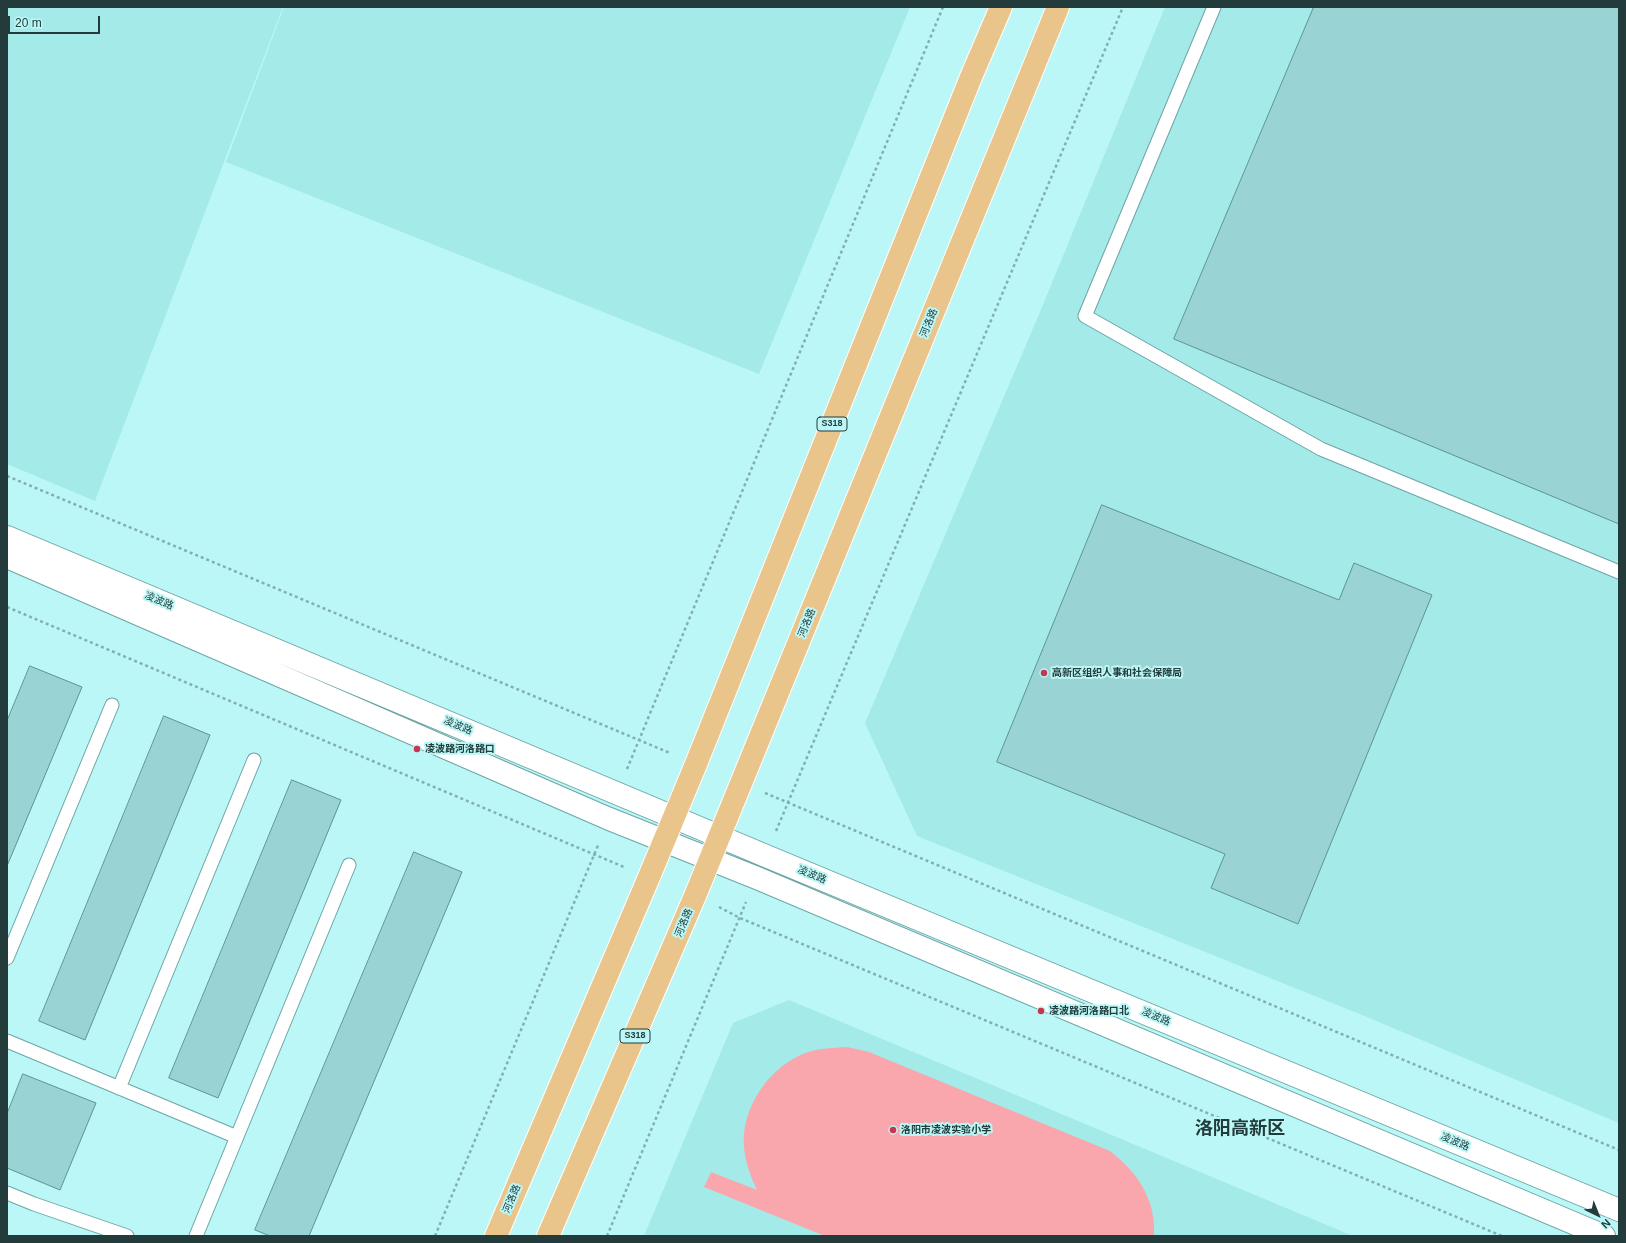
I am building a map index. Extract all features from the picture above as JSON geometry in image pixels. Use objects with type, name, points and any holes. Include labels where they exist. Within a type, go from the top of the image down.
[{"type":"main road","name":"河洛路","points":[[496,1236],[696,764],[968,84],[1001,7]]},
{"type":"main road","name":"河洛路","points":[[548,1236],[696,896],[1058,7]]},
{"type":"street","name":"凌波路","points":[[7,537],[766,856],[1619,1210]]},
{"type":"street","name":"凌波路","points":[[7,557],[607,818],[757,878],[1604,1236]]},
{"type":"lane","points":[[1214,7],[1086,316],[1320,449],[1619,572]]},
{"type":"lane","points":[[7,958],[112,705]]},
{"type":"lane","points":[[119,1088],[254,760]]},
{"type":"lane","points":[[196,1236],[349,865]]},
{"type":"lane","points":[[7,1041],[237,1137]]},
{"type":"lane","points":[[7,1193],[127,1236]]},
{"type":"path","points":[[617,793],[943,7]]},
{"type":"path","points":[[766,856],[1123,7]]},
{"type":"path","points":[[7,476],[696,764]]},
{"type":"path","points":[[7,607],[649,877]]},
{"type":"path","points":[[742,783],[1619,1150]]},
{"type":"path","points":[[435,1236],[595,854],[607,818]]},
{"type":"path","points":[[607,1236],[757,878]]},
{"type":"path","points":[[696,896],[740,918],[1502,1236]]},
{"type":"shaded area","points":[[7,7],[283,7],[95,501],[7,464]]},
{"type":"shaded area","points":[[284,7],[910,7],[759,374],[226,162]]},
{"type":"shaded area","points":[[1165,7],[1619,7],[1619,1123],[1362,1015],[917,836],[865,723],[1040,312]]},
{"type":"shaded area","name":"洛阳市凌波实验小学","points":[[789,1000],[1353,1236],[644,1236],[733,1023]]},
{"type":"shaded area","name":"洛阳市凌波实验小学","points":[[847,1047],[869,1052],[1110,1151],[1129,1168],[1143,1188],[1152,1210],[1154,1236],[825,1236],[704,1187],[711,1172],[757,1190],[746,1158],[744,1132],[747,1117],[761,1089],[770,1077],[794,1058],[817,1050]]},
{"type":"building","points":[[1314,7],[1619,7],[1619,524],[1174,339]]},
{"type":"building","points":[[1102,505],[1339,600],[1354,563],[1432,595],[1298,924],[1211,888],[1225,854],[997,762]]},
{"type":"building","points":[[30,666],[82,687],[7,866],[7,721]]},
{"type":"building","points":[[164,716],[210,735],[85,1040],[39,1021]]},
{"type":"building","points":[[292,780],[341,800],[218,1098],[169,1078]]},
{"type":"building","points":[[414,852],[462,872],[309,1236],[270,1236],[255,1230]]},
{"type":"building","points":[[23,1074],[96,1103],[60,1190],[7,1168],[7,1114]]},
{"type":"place","name":"高新区组织人事和社会保障局","points":[[1044,673]]},
{"type":"place","name":"凌波路河洛路口","points":[[417,749]]},
{"type":"place","name":"凌波路河洛路口北","points":[[1041,1011]]},
{"type":"place","name":"洛阳市凌波实验小学","points":[[893,1130]]},
{"type":"district","name":"洛阳高新区","points":[[1240,1129]]}]
